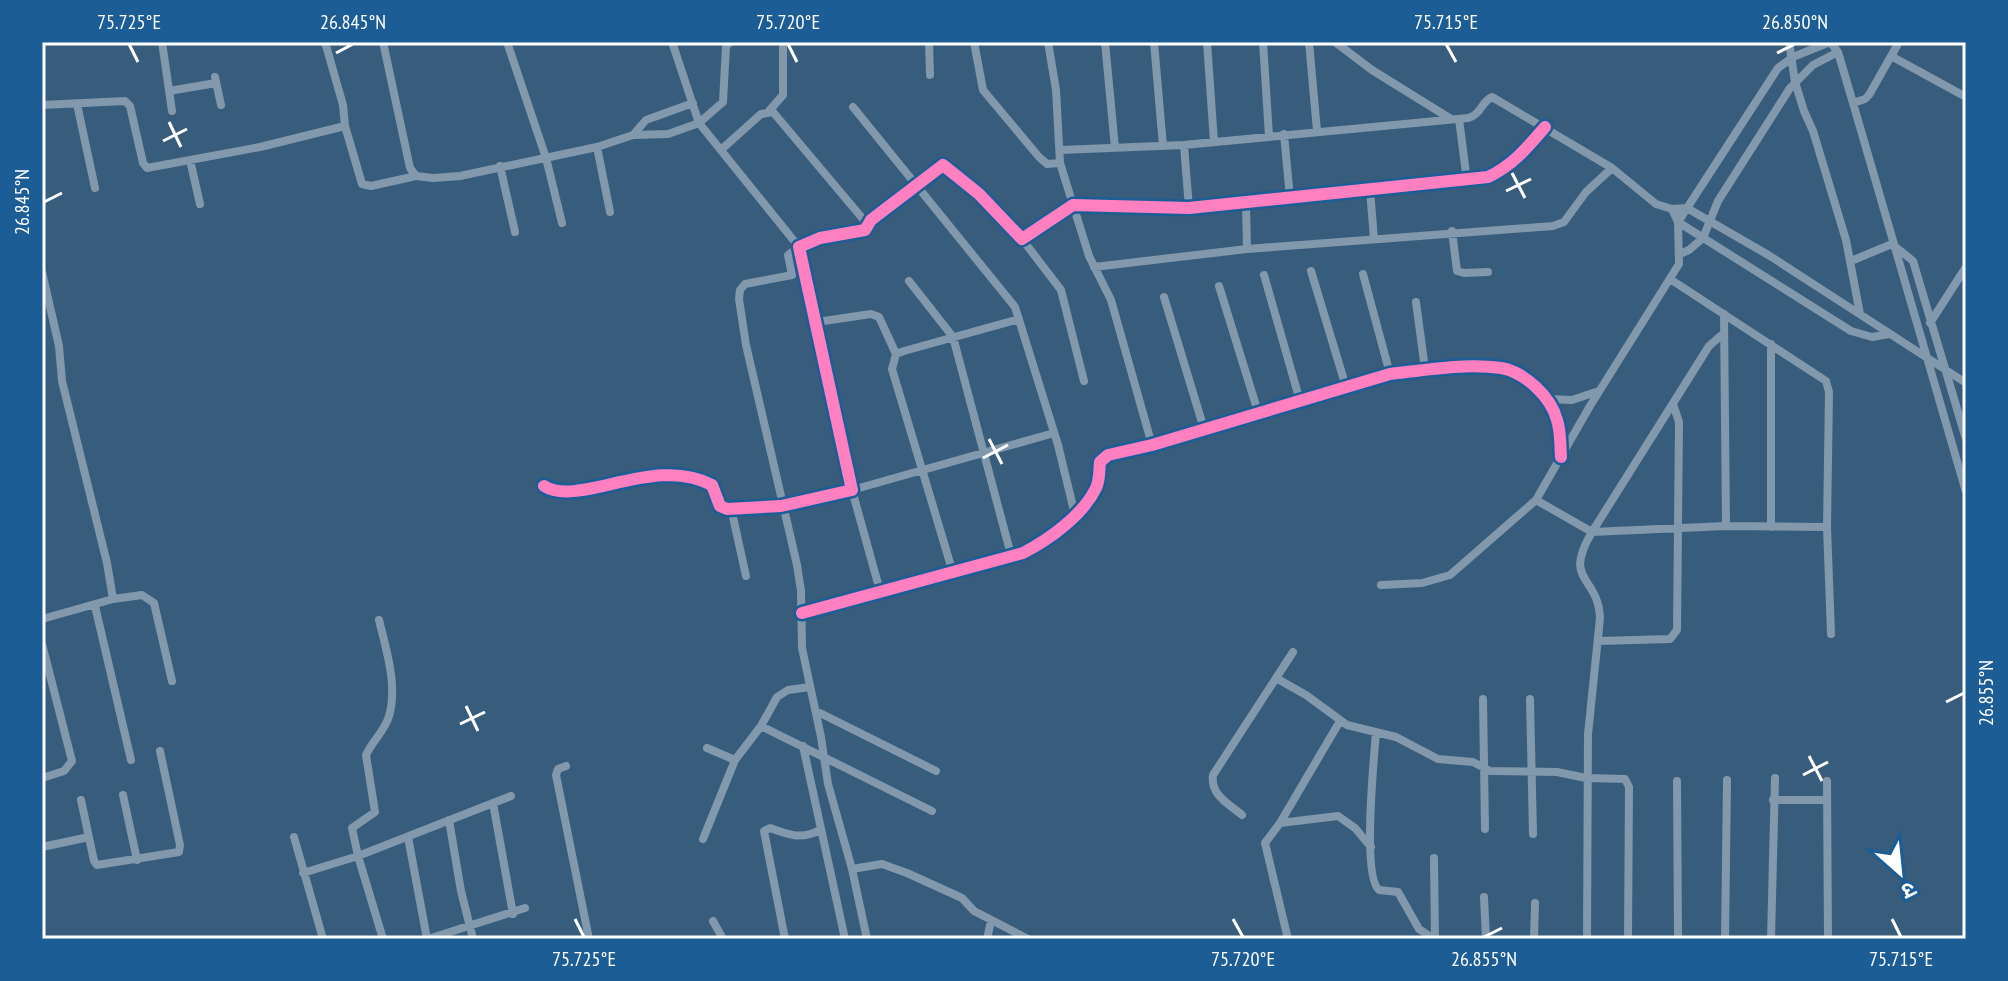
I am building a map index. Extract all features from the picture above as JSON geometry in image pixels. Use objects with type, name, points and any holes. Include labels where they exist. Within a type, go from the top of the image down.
[{"type":"street","points":[[162,42],[172,111]]},
{"type":"street","points":[[325,42],[362,184],[371,186],[416,176],[460,176],[597,147],[633,135],[668,134],[699,123],[723,102],[726,46],[731,42]]},
{"type":"street","points":[[383,42],[408,163],[416,176]]},
{"type":"street","points":[[507,42],[546,158],[562,223]]},
{"type":"street","points":[[672,42],[699,123],[799,247],[852,490],[880,591]]},
{"type":"street","points":[[722,149],[761,114],[769,111],[783,95],[783,42]]},
{"type":"street","points":[[929,42],[930,75]]},
{"type":"street","points":[[974,42],[983,90],[1039,157],[1047,164],[1060,163]]},
{"type":"street","points":[[1048,42],[1056,90],[1060,163],[1094,267],[1111,300],[1152,445]]},
{"type":"street","points":[[1105,42],[1115,148]]},
{"type":"street","points":[[1154,42],[1163,146]]},
{"type":"street","points":[[1207,42],[1214,142]]},
{"type":"street","points":[[1263,42],[1269,136]]},
{"type":"street","points":[[1309,42],[1317,131]]},
{"type":"street","points":[[1335,42],[1372,70],[1456,119],[1467,181]]},
{"type":"street","points":[[1789,42],[1795,82],[1813,131],[1851,261],[1860,314]]},
{"type":"street","points":[[1678,222],[1769,79],[1793,57],[1830,42],[1835,45],[1966,492]]},
{"type":"street","points":[[1853,103],[1869,95],[1899,42]]},
{"type":"street","points":[[1680,254],[1703,238],[1723,192],[1795,82],[1813,65],[1838,52]]},
{"type":"street","points":[[1891,56],[1966,97]]},
{"type":"street","points":[[169,91],[216,80],[221,105]]},
{"type":"street","points":[[1060,150],[1184,145],[1456,119],[1476,115],[1492,97],[1612,168],[1645,197],[1672,209],[1687,208],[1711,221],[1966,382]]},
{"type":"street","points":[[42,105],[125,101],[130,106],[144,168],[260,147],[345,126]]},
{"type":"street","points":[[633,135],[646,120],[693,103]]},
{"type":"street","points":[[77,104],[95,188]]},
{"type":"street","points":[[853,107],[1010,298],[1054,433],[1075,515]]},
{"type":"street","points":[[769,111],[775,113],[868,225]]},
{"type":"street","points":[[1022,239],[1073,205],[1189,208],[1488,177],[1522,154],[1545,127]]},
{"type":"street","points":[[1284,134],[1290,198]]},
{"type":"street","points":[[1184,145],[1189,208]]},
{"type":"street","points":[[597,147],[610,212]]},
{"type":"street","points":[[190,160],[200,204]]},
{"type":"street","points":[[867,939],[852,869],[828,784],[802,648],[797,565],[746,345],[740,290],[745,284],[792,275],[788,255],[820,238],[865,230],[871,220],[943,165],[979,194],[1022,239],[1061,290],[1084,381]]},
{"type":"street","points":[[500,166],[515,232]]},
{"type":"street","points":[[1094,267],[1247,249],[1452,231],[1553,226],[1564,222],[1586,192],[1612,168]]},
{"type":"street","points":[[1370,190],[1374,239]]},
{"type":"street","points":[[1246,203],[1247,249]]},
{"type":"street","points":[[1381,585],[1422,583],[1450,575],[1536,500],[1679,264],[1678,222],[1672,209]]},
{"type":"street","points":[[1678,222],[1851,331],[1872,337],[1890,333]]},
{"type":"street","points":[[1452,231],[1457,271],[1488,272]]},
{"type":"street","points":[[1851,261],[1892,244]]},
{"type":"street","points":[[1892,244],[1913,261],[1966,439]]},
{"type":"street","points":[[1930,323],[1966,267]]},
{"type":"street","points":[[1311,271],[1346,387]]},
{"type":"street","points":[[42,272],[59,346],[62,381],[113,599]]},
{"type":"street","points":[[1363,274],[1390,374]]},
{"type":"street","points":[[1264,275],[1300,401]]},
{"type":"street","points":[[1670,279],[1823,376],[1829,386],[1827,527],[1831,634]]},
{"type":"street","points":[[909,281],[953,337],[1011,555]]},
{"type":"street","points":[[1219,286],[1258,412]]},
{"type":"street","points":[[1164,297],[1204,429]]},
{"type":"street","points":[[1416,302],[1425,369]]},
{"type":"street","points":[[817,322],[871,314],[879,317],[896,354],[892,369],[953,573]]},
{"type":"street","points":[[1724,314],[1726,526]]},
{"type":"street","points":[[896,354],[1019,319]]},
{"type":"street","points":[[1587,939],[1586,778],[1590,690],[1598,641],[1599,607],[1580,569],[1579,558],[1592,532],[1709,346],[1724,333]]},
{"type":"street","points":[[1771,344],[1771,527]]},
{"type":"street","points":[[802,613],[953,573],[1037,546],[1075,515],[1098,485],[1100,462],[1104,458],[1390,374],[1425,369],[1501,368],[1517,375],[1548,399],[1558,423],[1561,457]]},
{"type":"street","points":[[1548,399],[1572,400],[1600,391]]},
{"type":"street","points":[[1598,641],[1663,640],[1675,635],[1679,422],[1673,404]]},
{"type":"street","points":[[544,486],[566,491],[656,474],[678,473],[712,485],[720,506],[781,506],[852,490],[1054,433]]},
{"type":"street","points":[[1536,500],[1592,532],[1726,526],[1827,527]]},
{"type":"street","points":[[731,508],[746,576]]},
{"type":"street","points":[[42,619],[113,599],[142,595],[154,603],[172,681]]},
{"type":"street","points":[[95,606],[131,760]]},
{"type":"street","points":[[379,620],[388,659],[391,705],[384,727],[367,752],[376,807],[373,815],[352,828],[383,939]]},
{"type":"street","points":[[42,644],[72,761],[64,771],[42,778]]},
{"type":"street","points":[[1242,815],[1216,794],[1213,775],[1293,652]]},
{"type":"street","points":[[1276,678],[1347,725],[1396,737],[1438,759],[1473,762],[1485,770],[1557,772],[1586,778],[1621,778],[1628,782],[1628,939]]},
{"type":"street","points":[[703,839],[735,760],[761,726],[777,697],[788,690],[810,687]]},
{"type":"street","points":[[1483,699],[1485,829]]},
{"type":"street","points":[[1530,699],[1533,834]]},
{"type":"street","points":[[816,711],[936,771]]},
{"type":"street","points":[[1288,939],[1265,843],[1340,721]]},
{"type":"street","points":[[761,726],[932,811]]},
{"type":"street","points":[[1376,732],[1369,808],[1374,885],[1379,890],[1398,892],[1419,929],[1435,939]]},
{"type":"street","points":[[803,746],[845,939]]},
{"type":"street","points":[[707,748],[735,760]]},
{"type":"street","points":[[81,800],[97,865],[176,853],[180,849],[160,751]]},
{"type":"street","points":[[566,766],[558,769],[556,775],[589,939]]},
{"type":"street","points":[[1771,939],[1775,778]]},
{"type":"street","points":[[1725,939],[1727,780]]},
{"type":"street","points":[[1677,781],[1678,939]]},
{"type":"street","points":[[1827,781],[1828,939]]},
{"type":"street","points":[[123,795],[137,860]]},
{"type":"street","points":[[303,873],[358,856],[511,796]]},
{"type":"street","points":[[1773,800],[1825,800]]},
{"type":"street","points":[[493,803],[513,914]]},
{"type":"street","points":[[1280,823],[1338,816],[1355,828],[1372,847]]},
{"type":"street","points":[[449,820],[473,939]]},
{"type":"street","points":[[785,939],[764,831],[770,828],[803,837],[820,830]]},
{"type":"street","points":[[42,847],[89,837]]},
{"type":"street","points":[[294,837],[323,939]]},
{"type":"street","points":[[408,837],[428,939],[525,908]]},
{"type":"street","points":[[1434,858],[1435,939]]},
{"type":"street","points":[[852,869],[882,864],[962,898],[974,911],[1028,939]]},
{"type":"street","points":[[1484,897],[1486,939]]},
{"type":"street","points":[[1534,939],[1535,903]]},
{"type":"street","points":[[713,921],[723,939]]},
{"type":"street","points":[[987,939],[991,921]]},
{"type":"cycle path","points":[[544,486],[559,491],[577,491],[643,477],[690,477],[712,485],[720,506],[727,509],[781,506],[852,490],[799,247],[820,238],[865,230],[871,220],[943,165],[979,194],[1022,239],[1073,205],[1189,208],[1488,177],[1526,149],[1545,127]]},
{"type":"cycle path","points":[[802,613],[1023,553],[1055,533],[1083,508],[1097,485],[1100,462],[1108,455],[1152,445],[1390,374],[1473,366],[1510,370],[1536,387],[1554,411],[1561,457]]}]
